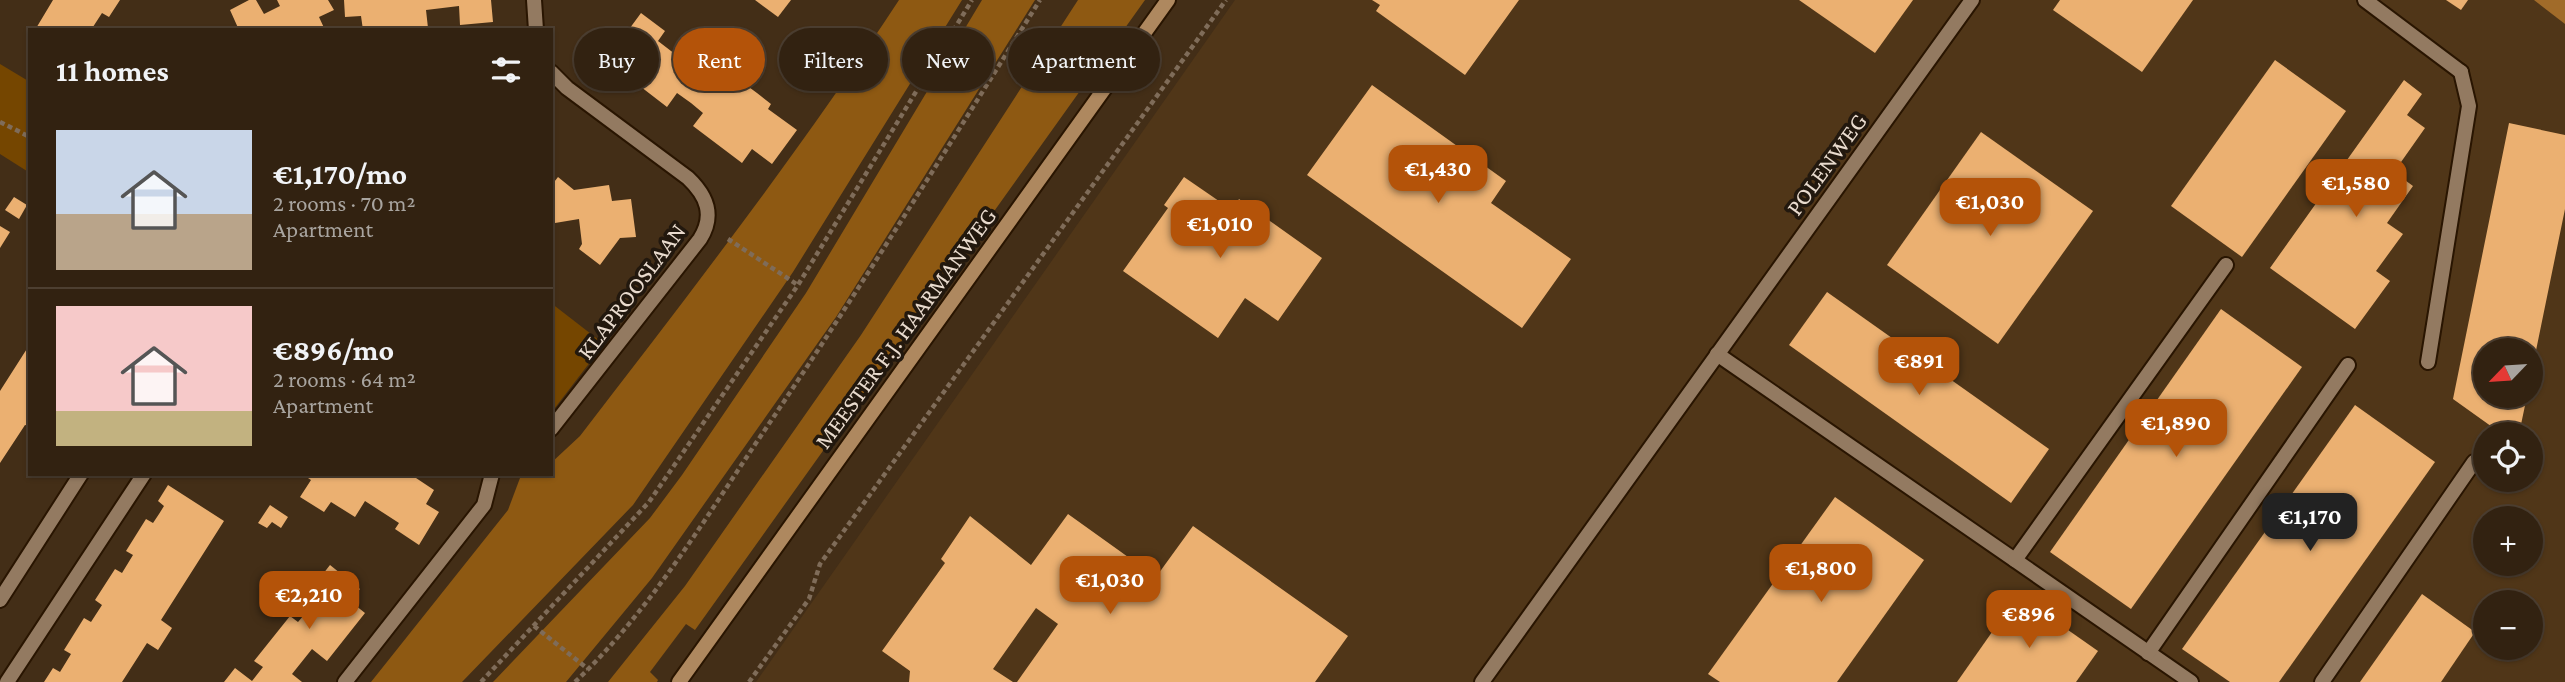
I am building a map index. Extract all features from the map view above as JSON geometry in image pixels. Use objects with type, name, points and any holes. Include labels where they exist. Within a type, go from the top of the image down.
[{"type":"main road","name":"MEESTER F.J. HAARMANWEG","points":[[679,682],[1168,0]]},
{"type":"street","points":[[534,0],[537,28]]},
{"type":"street","name":"POLENWEG","points":[[1482,682],[1972,0]]},
{"type":"street","points":[[2365,0],[2461,72],[2469,106],[2427,362]]},
{"type":"street","name":"KLAPROOSLAAN","points":[[553,74],[567,88],[697,186],[708,206],[707,226],[553,426]]},
{"type":"street","points":[[2015,560],[2226,265]]},
{"type":"street","points":[[1717,354],[2191,682]]},
{"type":"street","points":[[2148,653],[2348,365]]},
{"type":"street","points":[[2322,682],[2473,463]]},
{"type":"street","points":[[0,600],[80,476]]},
{"type":"street","points":[[8,682],[143,476]]},
{"type":"street","points":[[345,682],[484,505],[491,476]]},
{"type":"path","points":[[481,682],[649,502],[798,285],[972,0]]},
{"type":"path","points":[[575,682],[649,597],[791,392],[1040,0]]},
{"type":"path","points":[[750,682],[809,599],[820,564],[1226,0]]},
{"type":"path","points":[[0,122],[28,136]]},
{"type":"path","points":[[707,226],[798,285]]},
{"type":"path","points":[[534,626],[588,669]]},
{"type":"shaded area","points":[[899,0],[962,0],[945,28],[902,28],[902,91],[905,91],[793,272],[633,505],[462,682],[371,682],[508,510],[520,478],[553,476],[553,461],[580,436],[837,91],[888,91],[888,28],[880,28]]},
{"type":"shaded area","points":[[982,0],[1035,0],[1017,28],[1008,28],[1008,43],[994,65],[994,28],[965,28]]},
{"type":"shaded area","points":[[1078,0],[1145,0],[1125,28],[1060,28]]},
{"type":"shaded area","points":[[1235,0],[2565,0],[2565,682],[756,682]]},
{"type":"shaded area","points":[[2534,0],[2565,0],[2565,24]]},
{"type":"shaded area","points":[[0,64],[28,81],[28,172],[0,154]]},
{"type":"shaded area","points":[[927,91],[978,91],[836,317],[652,578],[566,682],[493,682],[650,518],[806,293]]},
{"type":"shaded area","points":[[1019,91],[1080,91],[695,630],[686,624],[650,672],[657,682],[608,682],[685,586],[861,335]]},
{"type":"shaded area","points":[[553,305],[604,344],[553,410]]},
{"type":"building","points":[[53,0],[120,0],[109,17],[102,13],[92,28],[36,28]]},
{"type":"building","points":[[249,0],[256,0],[264,14],[280,6],[277,0],[328,0],[334,10],[319,17],[324,28],[238,28],[230,10]]},
{"type":"building","points":[[344,0],[491,0],[493,22],[460,25],[459,6],[426,10],[428,28],[363,28],[361,16],[345,17]]},
{"type":"building","points":[[755,0],[791,0],[778,17]]},
{"type":"building","points":[[1372,0],[1519,0],[1465,75],[1376,11],[1380,5]]},
{"type":"building","points":[[1799,0],[1913,0],[1875,53]]},
{"type":"building","points":[[2060,0],[2193,0],[2142,72],[2053,10]]},
{"type":"building","points":[[2446,0],[2468,0],[2461,10]]},
{"type":"building","points":[[641,13],[665,31],[659,40],[659,28],[630,28]]},
{"type":"building","points":[[659,42],[673,53],[673,91],[754,91],[771,104],[768,109],[797,130],[772,164],[752,149],[742,163],[693,126],[703,113],[691,103],[677,93],[667,107],[646,91],[659,91]]},
{"type":"building","points":[[2275,60],[2346,111],[2242,257],[2171,206]]},
{"type":"building","points":[[2404,80],[2422,94],[2407,115],[2425,128],[2394,172],[2413,186],[2387,223],[2403,234],[2376,271],[2390,281],[2355,329],[2270,268]]},
{"type":"building","points":[[1372,85],[1506,181],[1491,203],[1571,259],[1522,328],[1307,175]]},
{"type":"building","points":[[2509,123],[2565,135],[2565,209],[2539,338],[2473,338],[2473,408],[2524,408],[2522,422],[2485,422],[2453,399]]},
{"type":"building","points":[[1981,132],[2093,211],[1998,344],[1887,265]]},
{"type":"building","points":[[558,177],[574,190],[609,185],[612,201],[631,199],[636,237],[620,238],[600,265],[579,249],[582,244],[579,219],[553,222],[553,183]]},
{"type":"building","points":[[1184,177],[1232,210],[1239,199],[1322,258],[1278,321],[1245,298],[1218,338],[1123,271],[1168,208],[1164,205]]},
{"type":"building","points":[[14,197],[27,205],[19,219],[5,210]]},
{"type":"building","points":[[0,226],[10,232],[0,248]]},
{"type":"building","points":[[1827,292],[2049,449],[2011,503],[1789,345]]},
{"type":"building","points":[[2221,309],[2302,367],[2131,609],[2050,552]]},
{"type":"building","points":[[28,347],[28,426],[25,425],[0,463],[0,391]]},
{"type":"building","points":[[2355,405],[2435,462],[2279,682],[2230,682],[2182,649]]},
{"type":"building","points":[[305,476],[413,476],[434,490],[426,504],[439,512],[419,545],[395,529],[399,523],[365,501],[355,517],[331,502],[324,512],[300,497],[311,480]]},
{"type":"building","points":[[168,485],[224,521],[161,620],[172,628],[158,650],[147,643],[122,682],[44,682],[53,668],[60,672],[71,654],[64,650],[84,618],[91,622],[102,605],[95,600],[115,569],[122,573],[133,555],[126,551],[146,519],[153,523],[159,514],[164,506],[158,501]]},
{"type":"building","points":[[1835,497],[1924,560],[1837,682],[1720,682],[1708,674]]},
{"type":"building","points":[[270,505],[288,517],[281,528],[272,522],[267,528],[258,523]]},
{"type":"building","points":[[1068,514],[1156,577],[1193,526],[1348,636],[1315,682],[1017,682],[1058,624],[1036,608],[993,669],[1013,682],[909,682],[910,671],[882,651],[945,563],[941,559],[970,516],[1031,565]]},
{"type":"building","points":[[330,565],[360,589],[350,601],[365,613],[327,661],[312,649],[292,674],[302,682],[224,682],[235,668],[252,681],[263,667],[254,661],[290,616],[298,622],[310,608],[320,594],[312,588]]},
{"type":"building","points":[[2422,594],[2473,631],[2473,635],[2441,682],[2360,682]]},
{"type":"building","points":[[2018,595],[2098,651],[2076,682],[1957,682]]}]
